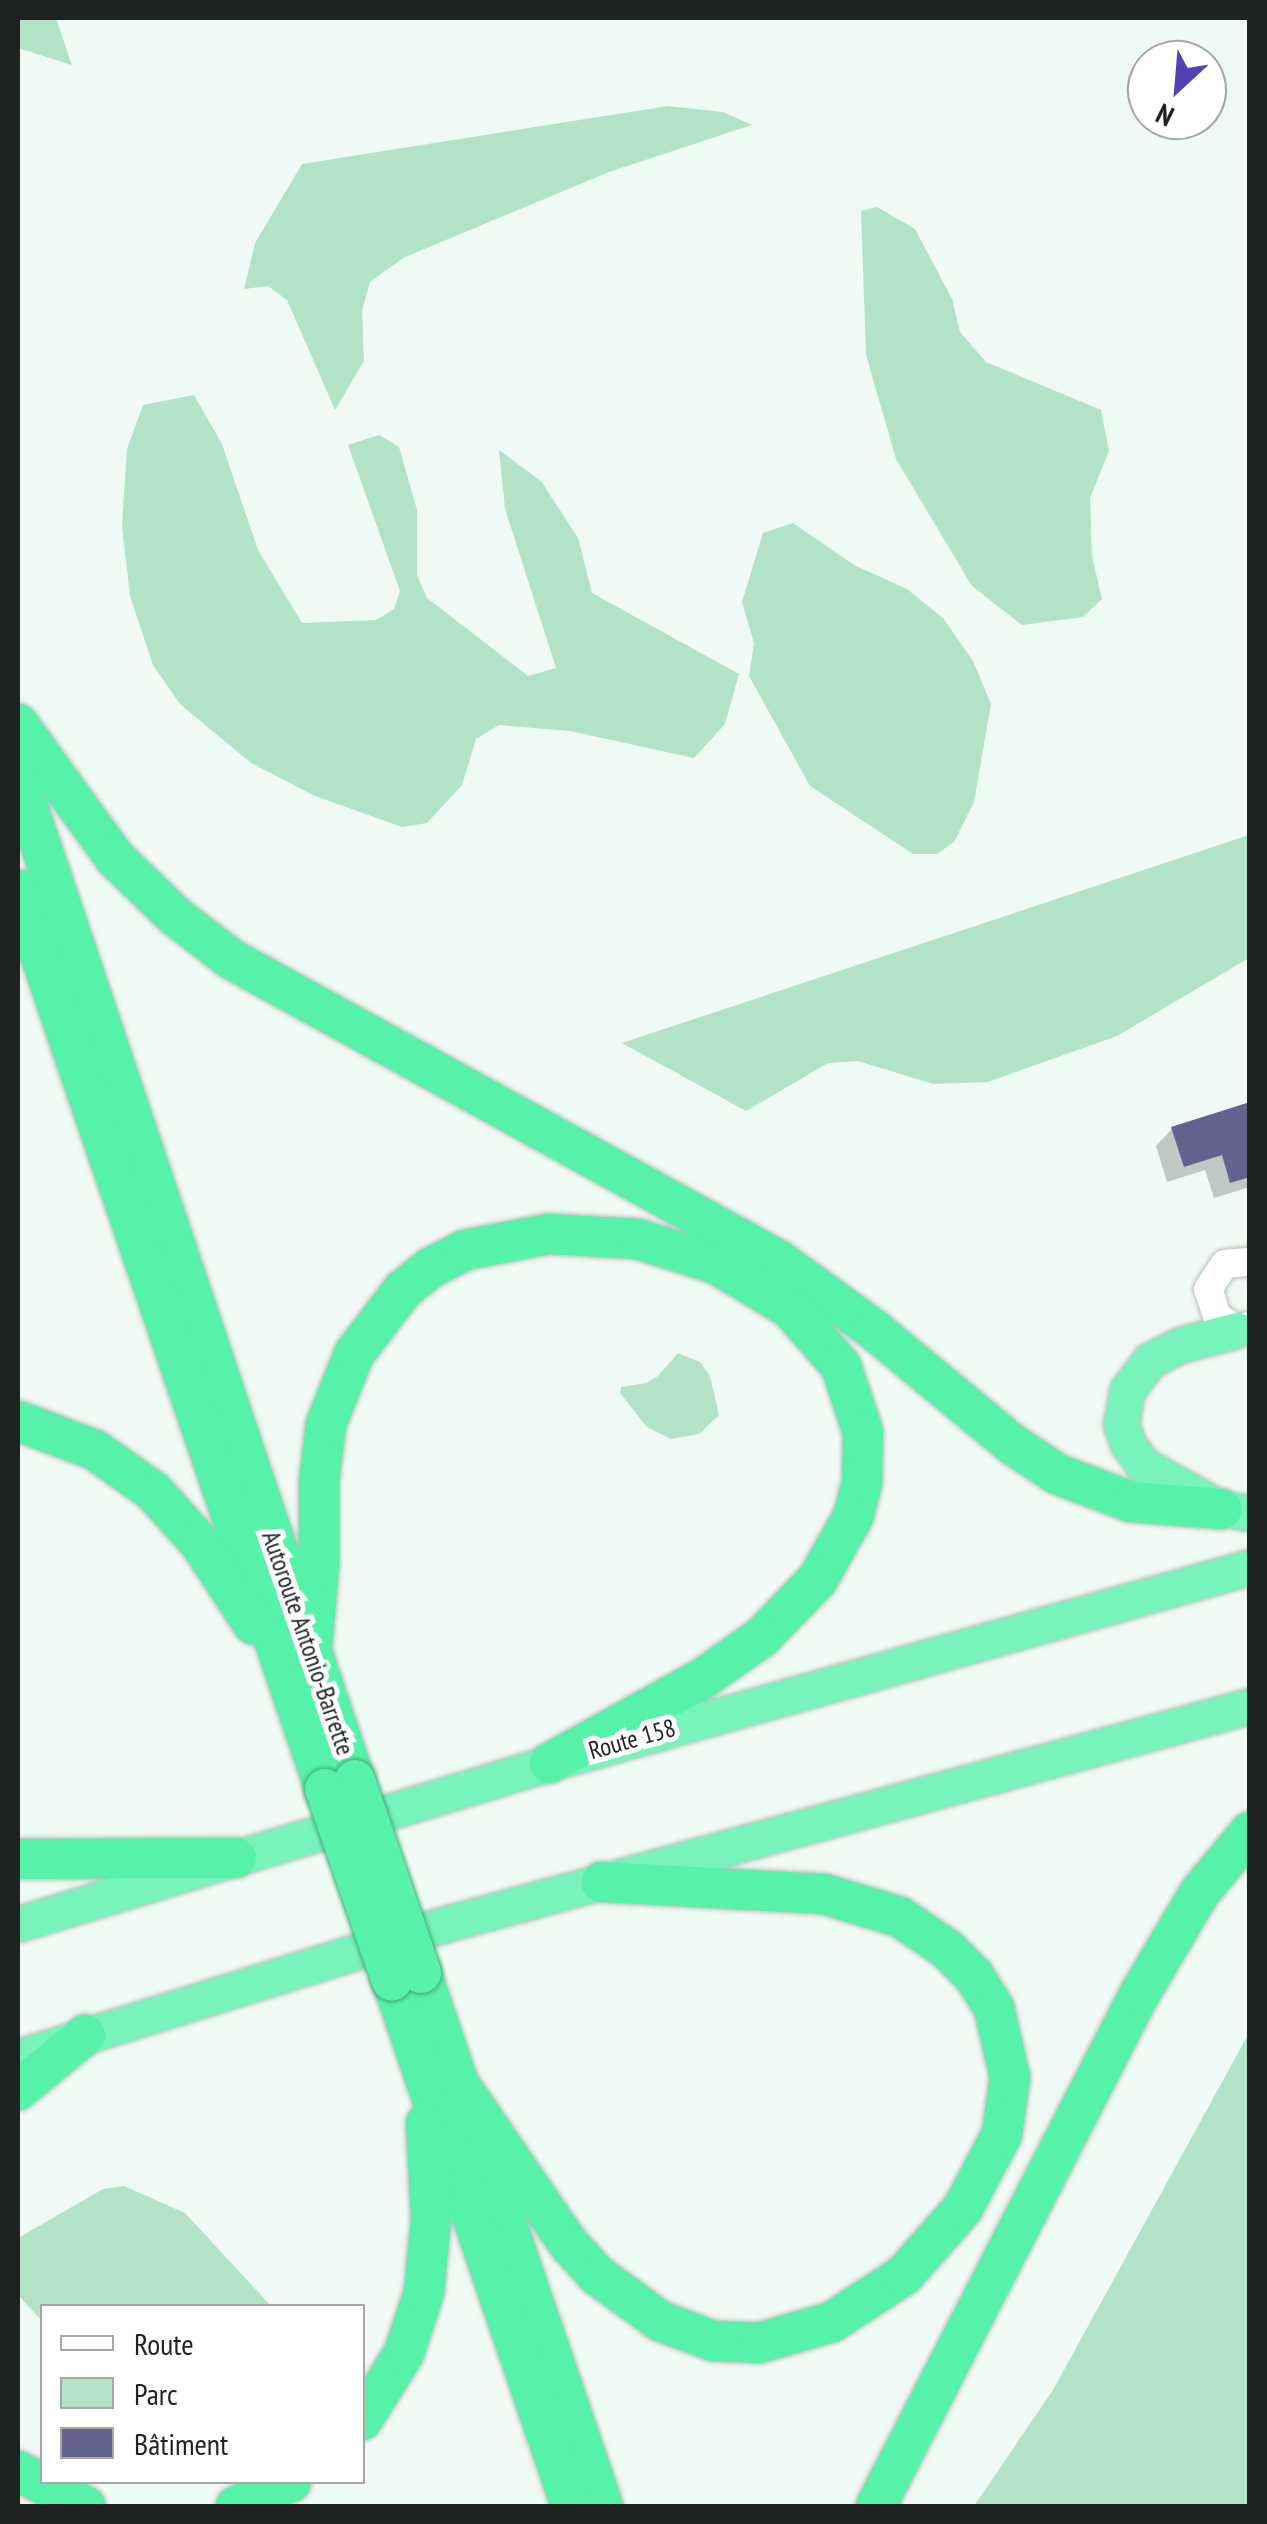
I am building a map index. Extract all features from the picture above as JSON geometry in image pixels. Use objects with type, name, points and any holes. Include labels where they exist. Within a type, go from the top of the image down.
[{"type":"highway","points":[[18,724],[115,858],[174,916],[231,959],[778,1260],[873,1330],[1012,1444],[1057,1474],[1131,1502],[1236,1511]]},
{"type":"highway","name":"Autoroute Antonio-Barrette","points":[[18,778],[301,1671]]},
{"type":"highway","name":"Autoroute Antonio-Barrette","points":[[18,890],[301,1671],[407,1977],[571,2506]]},
{"type":"highway","points":[[301,1671],[319,1565],[318,1481],[326,1424],[354,1354],[403,1290],[430,1268],[466,1250],[549,1234],[638,1239],[717,1264],[790,1308],[840,1366],[863,1432],[862,1482],[854,1516],[818,1579],[762,1637],[702,1679],[550,1763]]},
{"type":"highway","points":[[1236,1511],[1143,1465],[1128,1444],[1121,1414],[1132,1380],[1150,1360],[1180,1345],[1243,1328]]},
{"type":"highway","points":[[18,1420],[95,1450],[152,1491],[301,1671]]},
{"type":"highway","name":"Route 158","points":[[18,1924],[550,1763],[1250,1566]]},
{"type":"highway","points":[[18,2058],[342,1954],[1250,1706]]},
{"type":"highway","points":[[876,2506],[1139,1994],[1200,1892],[1250,1832]]},
{"type":"highway","points":[[18,1858],[236,1858]]},
{"type":"highway","points":[[442,2082],[597,2275],[660,2321],[714,2341],[759,2343],[832,2322],[904,2275],[963,2208],[1002,2134],[1010,2077],[994,2008],[974,1976],[948,1949],[900,1918],[824,1894],[602,1882]]},
{"type":"highway","points":[[18,2090],[86,2035]]},
{"type":"highway","points":[[365,2415],[404,2353],[424,2292],[442,2082]]},
{"type":"highway","name":"Autoroute Antonio-Barrette","points":[[442,2082],[603,2506]]},
{"type":"highway","points":[[43,2484],[86,2506]]},
{"type":"highway","points":[[236,2506],[286,2484]]},
{"type":"street","points":[[1243,1328],[1211,1309],[1208,1288],[1225,1264],[1250,1262]]},
{"type":"green space","points":[[18,18],[56,18],[72,65],[18,48]]},
{"type":"green space","points":[[668,106],[723,112],[752,125],[609,172],[403,258],[370,282],[362,311],[364,361],[335,410],[287,300],[268,286],[244,289],[255,243],[302,164]]},
{"type":"green space","points":[[877,207],[915,229],[952,299],[960,332],[986,362],[1101,410],[1109,451],[1090,498],[1092,556],[1102,599],[1083,617],[1022,625],[972,586],[896,459],[866,355],[861,211]]},
{"type":"green space","points":[[194,395],[222,444],[258,550],[302,623],[376,620],[394,609],[400,591],[348,445],[379,435],[399,447],[417,510],[417,575],[427,598],[528,676],[556,668],[505,509],[499,450],[541,481],[578,538],[592,593],[739,674],[725,724],[694,758],[570,731],[499,725],[476,739],[462,785],[427,823],[402,827],[315,796],[251,763],[180,704],[153,665],[130,596],[122,526],[127,449],[143,405]]},
{"type":"green space","points":[[793,523],[854,565],[907,589],[943,618],[973,661],[991,704],[974,802],[954,842],[937,854],[913,854],[810,786],[749,676],[754,643],[742,602],[763,533]]},
{"type":"green space","points":[[1249,835],[1249,958],[1117,1036],[988,1082],[933,1084],[858,1061],[828,1063],[746,1111],[622,1043]]},
{"type":"green space","points":[[678,1353],[700,1362],[710,1376],[719,1415],[699,1434],[671,1439],[647,1427],[620,1393],[621,1387],[646,1383],[658,1376]]},
{"type":"green space","points":[[1249,2033],[1249,2506],[974,2506],[1053,2390]]},
{"type":"green space","points":[[124,2186],[185,2213],[269,2304],[40,2304],[40,2319],[18,2295],[18,2238],[103,2189]]},
{"type":"building","points":[[1250,1102],[1250,1177],[1230,1183],[1222,1155],[1184,1167],[1171,1127]]}]
